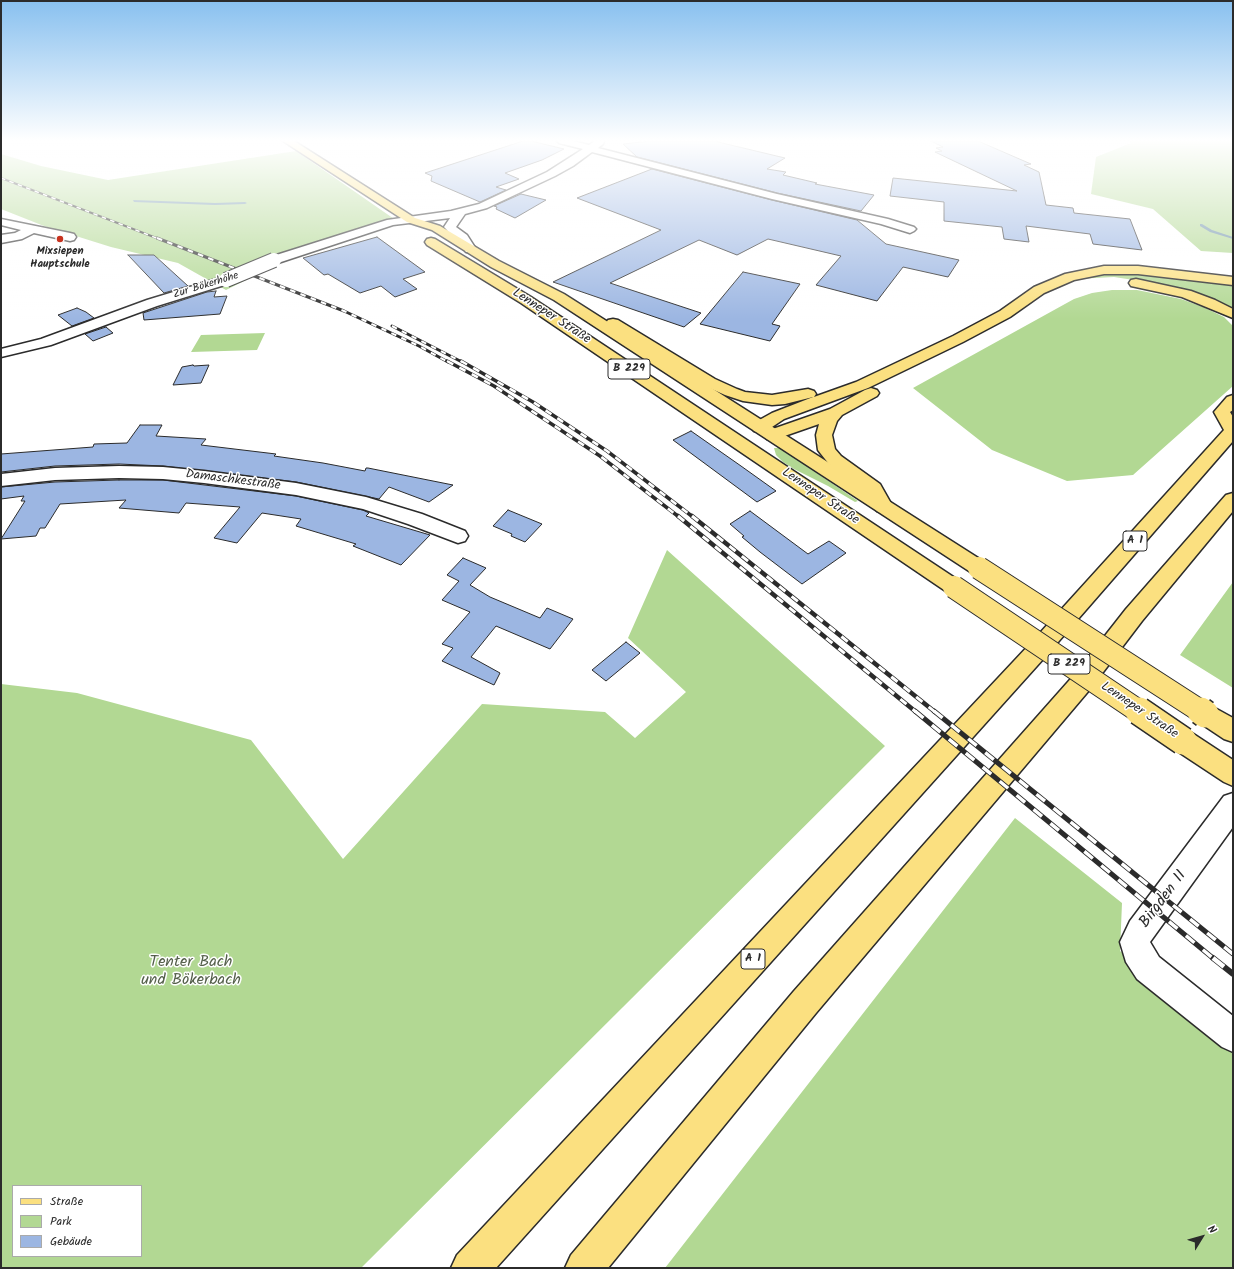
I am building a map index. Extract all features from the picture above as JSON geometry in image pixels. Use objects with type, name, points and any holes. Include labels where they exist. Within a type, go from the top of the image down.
[{"type":"main road","name":"Lenneper Straße","points":[[380,200],[411,220],[436,228],[470,249],[548,291],[1233,731]]},
{"type":"main road","name":"Lenneper Straße","points":[[411,220],[415,232],[526,300],[1233,774]]},
{"type":"main road","points":[[767,431],[778,416],[862,385],[985,325],[1039,290],[1079,274],[1104,270],[1138,270],[1233,282]]},
{"type":"main road","points":[[740,444],[767,431],[836,412],[998,328],[1045,298],[1076,284],[1111,281],[1147,284],[1197,298],[1233,314]]},
{"type":"main road","points":[[592,319],[614,323],[709,382],[743,396],[761,399],[785,399],[825,389],[862,385]]},
{"type":"main road","points":[[1233,400],[1222,412],[1233,431]]},
{"type":"main road","points":[[836,412],[829,419],[824,435],[827,450],[835,460],[858,478],[874,488],[884,507]]},
{"type":"main road","name":"A 1","points":[[470,1268],[1037,650],[1233,431]]},
{"type":"main road","points":[[584,1268],[810,996],[1083,681],[1134,615],[1233,499]]},
{"type":"street","name":"Zur Bökerhöhe","points":[[1,353],[46,342],[152,303],[241,275],[274,260],[380,225],[461,212],[496,200]]},
{"type":"street","points":[[793,200],[884,221],[910,229]]},
{"type":"street","points":[[461,212],[455,218],[450,227],[454,232],[463,238],[470,249]]},
{"type":"street","points":[[1,222],[70,237]]},
{"type":"street","points":[[1,239],[18,236],[32,229]]},
{"type":"street","name":"Damaschkestraße","points":[[1,480],[55,474],[119,472],[163,473],[204,477],[296,489],[366,504],[415,519],[458,536]]},
{"type":"street","name":"Birgden II","points":[[1233,805],[1140,931],[1136,942],[1137,951],[1148,968],[1233,1036]]},
{"type":"green space","points":[[1,200],[367,200],[400,223],[286,260],[226,290],[178,263],[111,247],[44,226],[1,209]]},
{"type":"green space","points":[[1117,200],[1233,200],[1233,253],[1201,251],[1153,209]]},
{"type":"green space","points":[[1116,272],[1172,276],[1233,285],[1233,309],[1206,297],[1167,285],[1114,277],[1076,279]]},
{"type":"green space","points":[[1112,290],[1137,290],[1181,299],[1224,317],[1233,326],[1233,386],[1133,475],[1067,481],[992,450],[913,388],[1074,299],[1092,293]]},
{"type":"green space","points":[[265,333],[257,350],[191,352],[201,335]]},
{"type":"green space","points":[[774,448],[780,448],[858,501],[855,502],[828,486],[794,469],[783,462],[776,455]]},
{"type":"green space","name":"Tenter Bach und Bökerbach","points":[[667,550],[885,746],[361,1268],[1,1268],[1,684],[77,693],[251,740],[343,859],[482,704],[605,712],[635,738],[686,692],[628,638]]},
{"type":"green space","points":[[1233,582],[1233,688],[1180,655]]},
{"type":"green space","points":[[1015,818],[1122,903],[1120,951],[1233,1042],[1233,1268],[665,1268]]},
{"type":"building","points":[[507,200],[546,200],[515,218],[496,209],[497,207],[494,206]]},
{"type":"building","points":[[583,200],[773,200],[857,220],[886,244],[959,260],[948,277],[903,267],[877,301],[816,285],[841,256],[768,239],[737,255],[699,240],[610,283],[701,313],[684,327],[553,282],[661,230]]},
{"type":"building","points":[[811,200],[870,200],[861,211]]},
{"type":"building","points":[[928,200],[1045,200],[1046,205],[1073,208],[1074,213],[1130,219],[1142,250],[1093,244],[1090,234],[1026,226],[1029,242],[1004,239],[1002,227],[944,221],[944,202]]},
{"type":"building","points":[[377,237],[425,272],[403,279],[417,289],[395,297],[381,286],[360,293],[328,274],[324,275],[303,258]]},
{"type":"building","points":[[128,255],[154,255],[188,286],[164,293]]},
{"type":"building","points":[[743,272],[800,284],[772,324],[780,326],[770,341],[700,324]]},
{"type":"building","points":[[216,291],[214,297],[227,296],[220,314],[144,320],[143,313],[207,292]]},
{"type":"building","points":[[77,308],[94,318],[72,326],[58,315]]},
{"type":"building","points":[[106,327],[113,333],[93,341],[85,334]]},
{"type":"building","points":[[209,365],[201,383],[173,385],[182,367]]},
{"type":"building","points":[[140,425],[162,425],[156,436],[206,439],[201,445],[276,454],[274,456],[365,471],[366,468],[368,468],[453,485],[429,502],[389,487],[379,499],[296,482],[163,466],[119,464],[55,466],[1,472],[1,454],[93,447],[94,444],[127,443]]},
{"type":"building","points":[[691,431],[776,491],[757,502],[673,440]]},
{"type":"building","points":[[163,480],[296,496],[363,510],[369,513],[366,516],[430,535],[401,565],[353,546],[356,544],[296,526],[301,519],[262,513],[237,543],[214,538],[240,507],[186,503],[179,513],[119,508],[126,500],[60,504],[45,528],[40,528],[36,536],[1,539],[25,501],[21,501],[24,496],[1,499],[1,487],[55,482]]},
{"type":"building","points":[[508,510],[542,524],[525,542],[511,536],[512,534],[493,526]]},
{"type":"building","points":[[750,511],[808,554],[829,541],[846,553],[802,584],[742,537],[744,536],[730,524]]},
{"type":"building","points":[[463,558],[486,568],[470,585],[490,597],[540,618],[547,608],[573,619],[550,649],[496,626],[471,657],[500,673],[494,685],[442,661],[453,648],[442,644],[470,612],[442,600],[459,581],[447,575]]},
{"type":"building","points":[[626,642],[640,653],[606,681],[592,670]]},
{"type":"waterway","points":[[134,201],[215,204],[245,203]]},
{"type":"waterway","points":[[1201,225],[1211,231],[1233,238]]},
{"type":"railway","points":[[59,200],[159,239]]},
{"type":"railway","points":[[157,238],[344,311],[419,346],[448,362]]},
{"type":"railway","points":[[392,326],[462,362]]},
{"type":"railway","points":[[447,361],[494,386],[600,456],[679,517]]},
{"type":"railway","points":[[461,361],[533,402],[607,451],[693,517]]},
{"type":"railway","points":[[678,516],[916,712]]},
{"type":"railway","points":[[692,516],[935,712]]},
{"type":"railway","points":[[915,711],[1214,959]]},
{"type":"railway","points":[[934,711],[1233,954]]},
{"type":"railway","points":[[1213,958],[1233,974]]},
{"type":"place","name":"Mixsiepen Hauptschule","points":[[60,239]]}]
